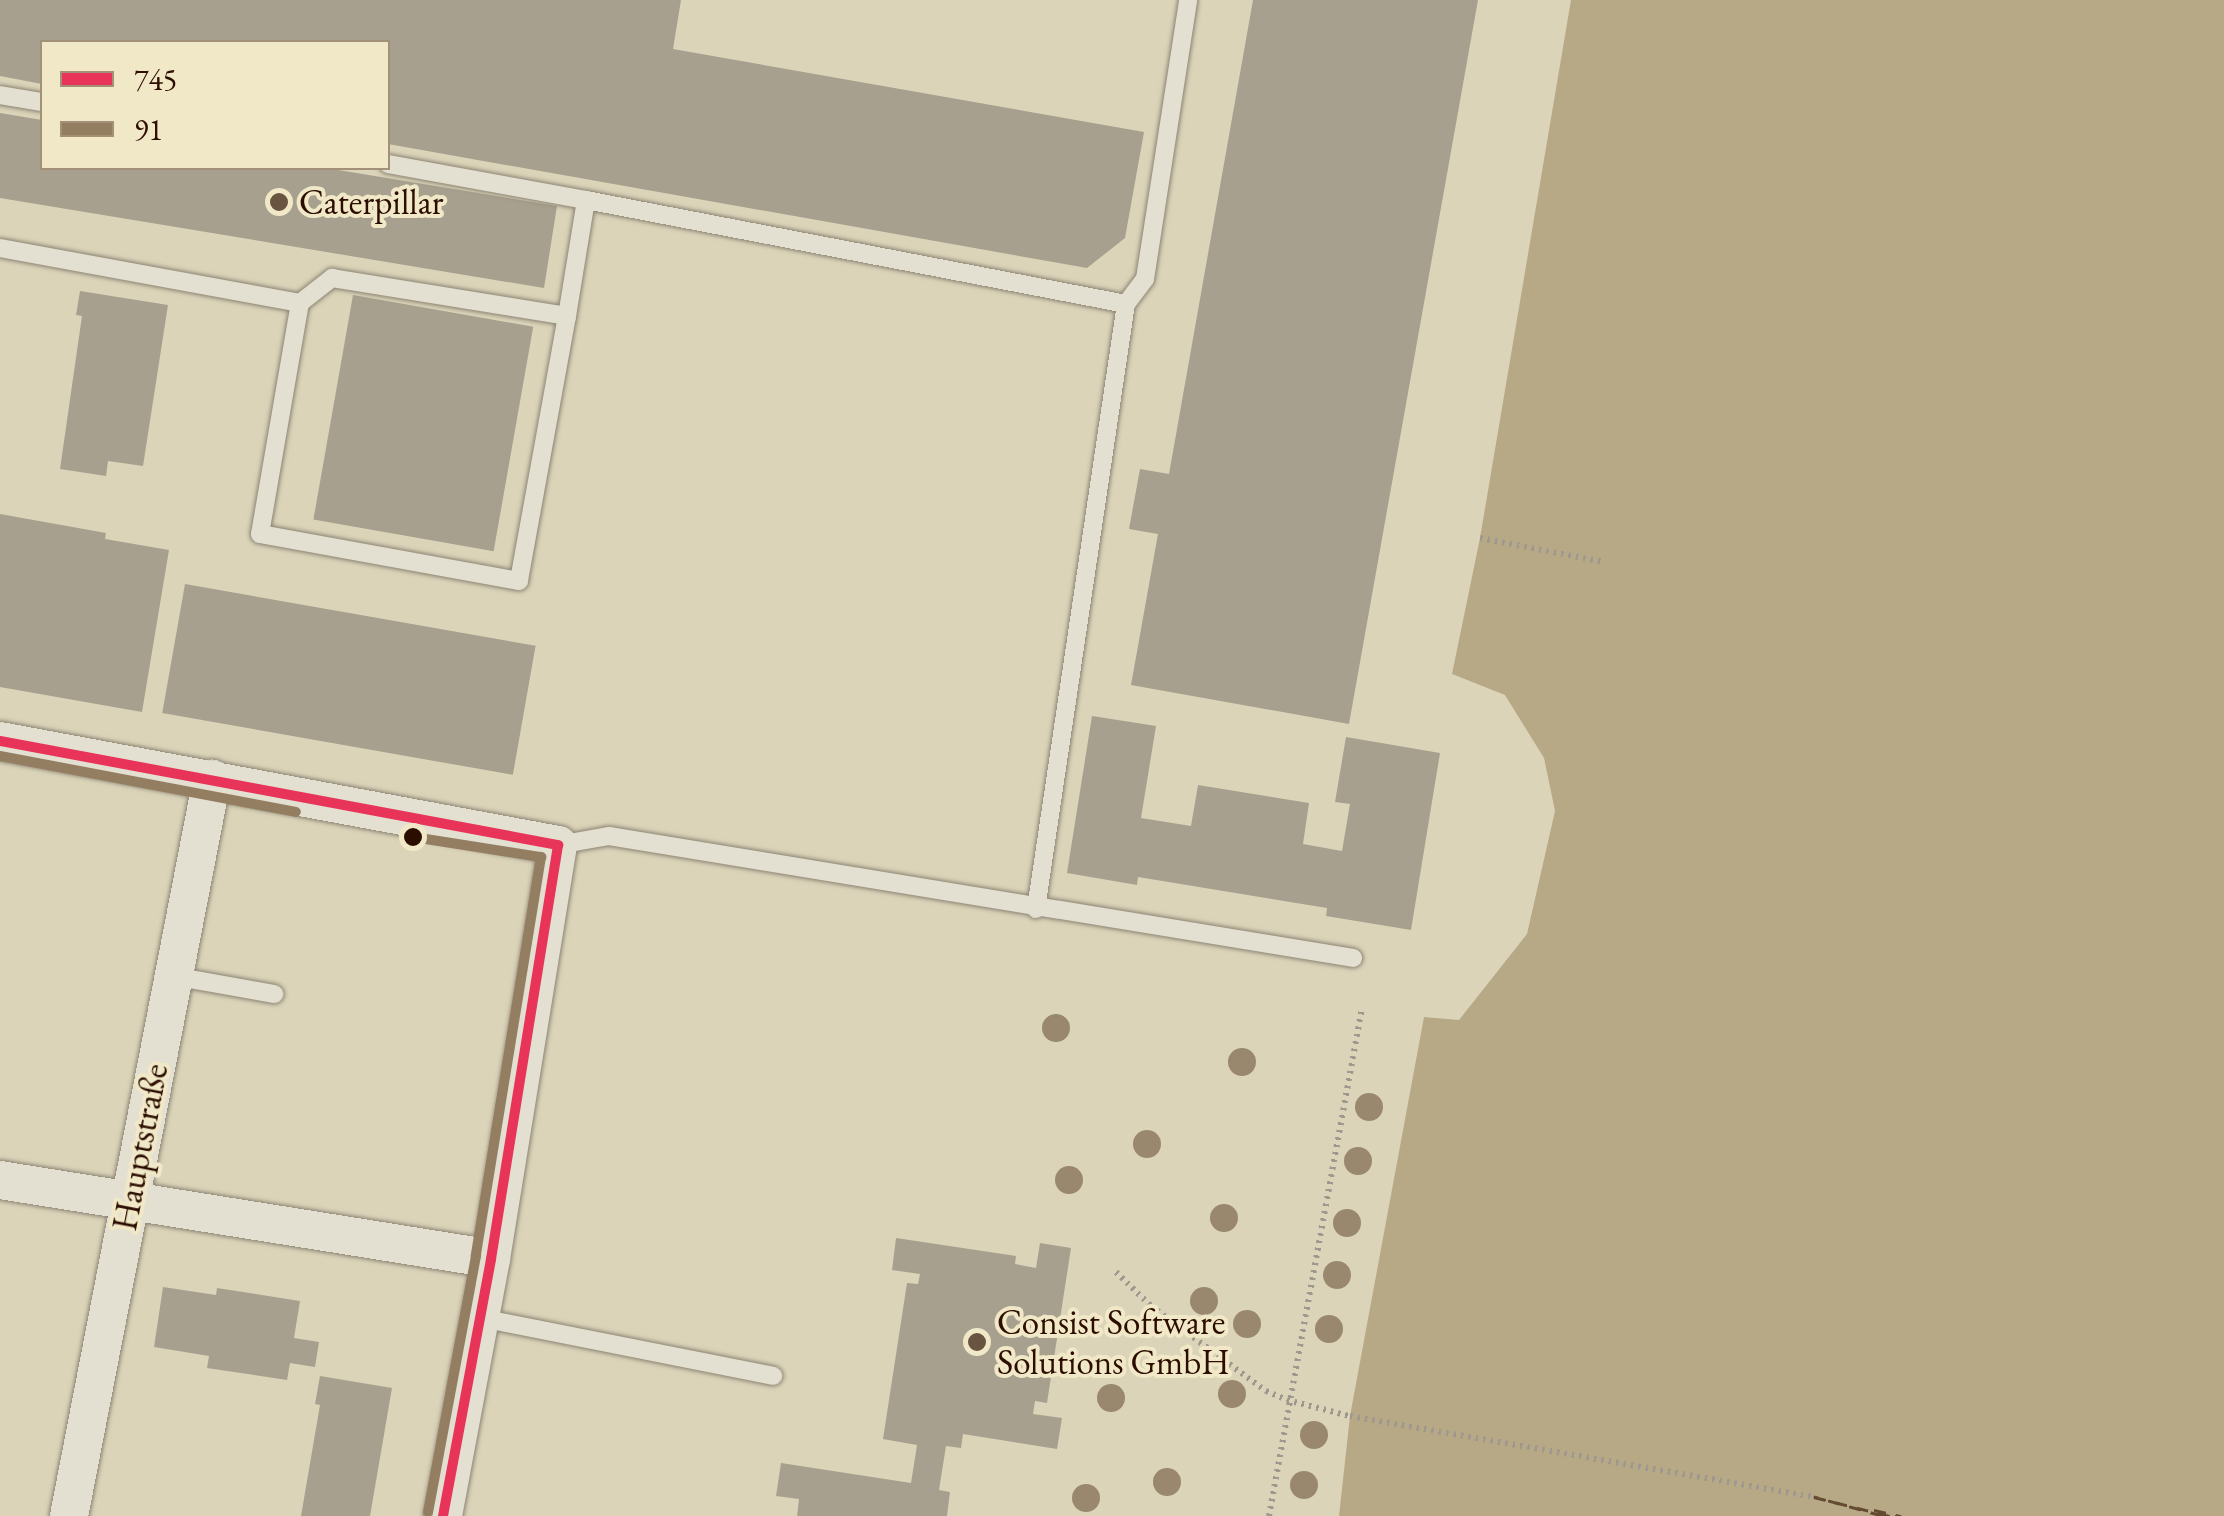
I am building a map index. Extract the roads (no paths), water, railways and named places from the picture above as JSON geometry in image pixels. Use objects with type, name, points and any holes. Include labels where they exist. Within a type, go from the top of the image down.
[{"type":"street","points":[[0,741],[212,778],[415,822],[558,845],[481,1318],[443,1516]]},
{"type":"street","name":"Hauptstraße","points":[[69,1516],[212,778]]},
{"type":"street","points":[[0,1180],[491,1259]]},
{"type":"lane","points":[[1036,909],[1126,304],[1144,280],[1188,0]]},
{"type":"lane","points":[[0,95],[40,102]]},
{"type":"lane","points":[[390,164],[1126,304]]},
{"type":"lane","points":[[567,316],[332,278],[300,304],[260,534],[519,582],[567,316],[586,200]]},
{"type":"lane","points":[[0,248],[300,304]]},
{"type":"lane","points":[[558,845],[609,836],[1353,958]]},
{"type":"lane","points":[[173,976],[274,994]]},
{"type":"lane","points":[[481,1318],[773,1376]]},
{"type":"place","name":"Caterpillar","points":[[279,202]]},
{"type":"place","name":"Consist Software Solutions GmbH","points":[[977,1342]]}]
